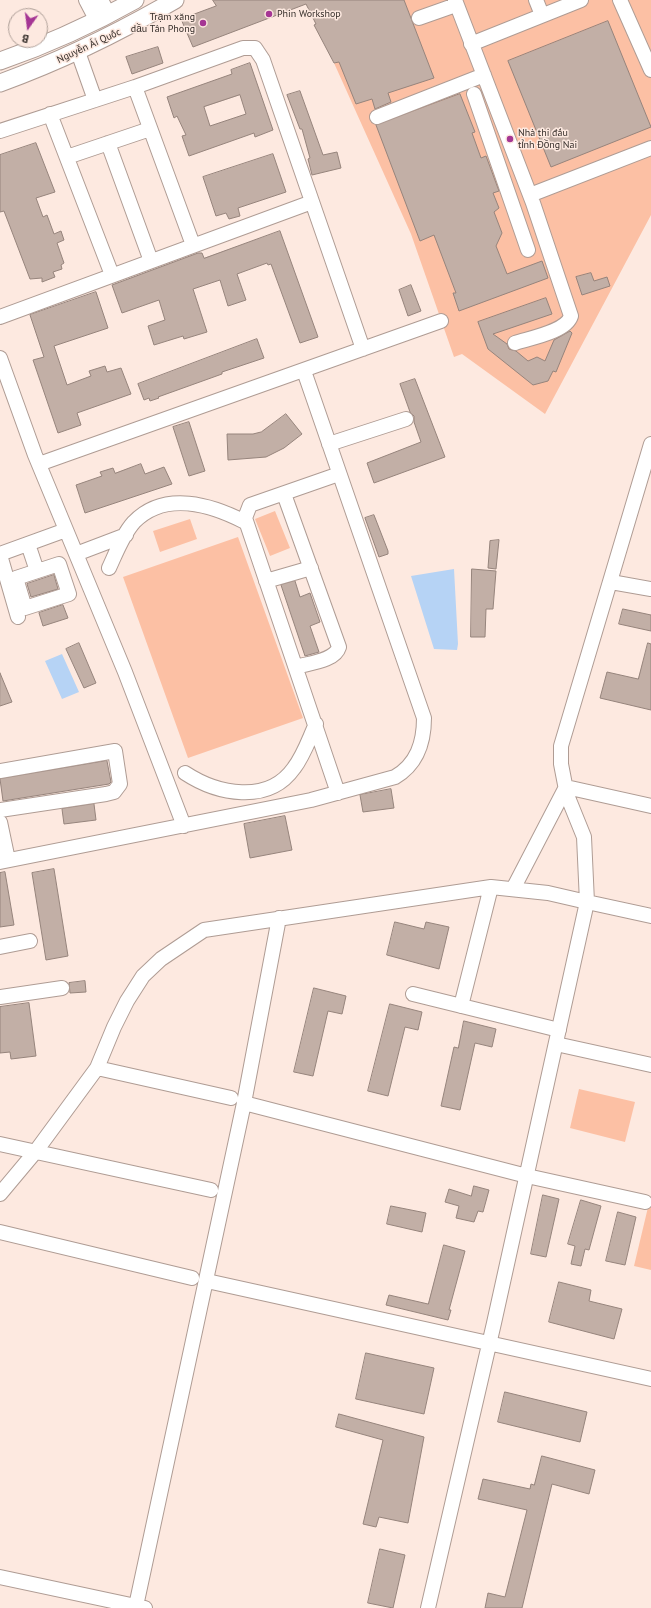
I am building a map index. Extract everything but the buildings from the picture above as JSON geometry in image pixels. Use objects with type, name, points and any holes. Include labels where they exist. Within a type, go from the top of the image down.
[{"type":"main road","name":"Nguyễn Ái Quốc","points":[[0,61],[71,34],[135,0]]},
{"type":"main road","name":"Nguyễn Ái Quốc","points":[[0,83],[78,52],[113,35],[174,0]]},
{"type":"main road","points":[[71,34],[78,52]]},
{"type":"street","points":[[86,0],[103,18]]},
{"type":"street","points":[[100,0],[103,18]]},
{"type":"street","points":[[536,0],[542,15]]},
{"type":"street","points":[[472,44],[581,0]]},
{"type":"street","points":[[620,0],[651,70]]},
{"type":"street","points":[[418,18],[456,3],[530,195],[571,316],[570,320],[562,328],[515,343]]},
{"type":"street","points":[[0,131],[135,87],[243,48],[255,48],[263,60],[363,349]]},
{"type":"street","points":[[78,52],[95,100]]},
{"type":"street","points":[[377,117],[484,75]]},
{"type":"street","points":[[135,87],[194,245]]},
{"type":"street","points":[[474,94],[528,250]]},
{"type":"street","points":[[50,114],[112,276]]},
{"type":"street","points":[[67,157],[150,129]]},
{"type":"street","points":[[108,143],[151,261]]},
{"type":"street","points":[[494,151],[510,144]]},
{"type":"street","points":[[530,195],[651,148]]},
{"type":"street","points":[[0,317],[312,202]]},
{"type":"street","points":[[39,464],[441,321]]},
{"type":"street","points":[[0,358],[3,379],[125,672],[184,826]]},
{"type":"street","points":[[0,822],[4,861],[184,826],[338,793],[395,778],[405,772],[414,762],[420,749],[424,733],[424,718],[304,371]]},
{"type":"street","points":[[329,444],[406,419]]},
{"type":"street","points":[[428,1608],[527,1176],[587,902],[584,837],[566,787],[561,764],[561,746],[651,444]]},
{"type":"street","points":[[338,793],[316,724],[245,522],[246,514],[250,505],[339,474]]},
{"type":"street","points":[[284,494],[339,647],[337,652],[332,656],[296,667]]},
{"type":"street","points":[[109,568],[134,523],[143,515],[159,507],[175,503],[191,503],[208,506],[226,512],[245,522]]},
{"type":"street","points":[[18,617],[0,554],[66,530]]},
{"type":"street","points":[[76,554],[126,535]]},
{"type":"street","points":[[28,544],[37,571]]},
{"type":"street","points":[[266,581],[311,568]]},
{"type":"street","points":[[611,582],[651,589]]},
{"type":"street","points":[[185,773],[207,786],[230,792],[252,792],[265,789],[283,779],[294,769],[316,724]]},
{"type":"street","points":[[0,771],[115,751],[120,784],[114,792],[106,794],[0,810]]},
{"type":"street","points":[[566,787],[651,806]]},
{"type":"street","points":[[513,889],[566,787]]},
{"type":"street","points":[[460,1006],[491,887]]},
{"type":"street","points":[[0,1194],[36,1151],[97,1068],[111,1033],[127,1001],[143,976],[161,959],[204,930],[491,887],[548,893],[651,916]]},
{"type":"street","points":[[0,1577],[141,1607],[207,1281],[238,1101],[278,918]]},
{"type":"street","points":[[0,947],[30,942]]},
{"type":"street","points":[[0,997],[62,988]]},
{"type":"street","points":[[413,994],[460,1006],[651,1065]]},
{"type":"street","points":[[97,1068],[238,1101],[527,1176],[646,1202]]},
{"type":"street","points":[[0,1144],[211,1190]]},
{"type":"street","points":[[0,1232],[192,1278]]},
{"type":"street","points":[[207,1281],[651,1379]]},
{"type":"shaded area","name":"Nhà thi đấu tỉnh Đồng Nai","points":[[365,0],[651,0],[651,215],[545,414],[462,354],[454,357],[411,234],[334,63],[379,47]]},
{"type":"shaded area","points":[[275,511],[290,548],[270,556],[255,519]]},
{"type":"shaded area","points":[[190,519],[197,539],[160,552],[153,531]]},
{"type":"shaded area","points":[[238,537],[303,718],[188,758],[123,577]]},
{"type":"shaded area","points":[[579,1089],[635,1102],[625,1142],[570,1128]]},
{"type":"shaded area","points":[[649,1203],[651,1203],[651,1270],[634,1266]]},
{"type":"water","points":[[454,569],[458,644],[457,650],[434,649],[411,576]]},
{"type":"water","points":[[62,654],[79,692],[62,699],[45,661]]},
{"type":"place","name":"Phin Workshop","points":[[269,14]]},
{"type":"place","name":"Trạm xăng dầu Tân Phong","points":[[203,23]]},
{"type":"place","name":"Nhà thi đấu tỉnh Đồng Nai","points":[[510,139]]}]
